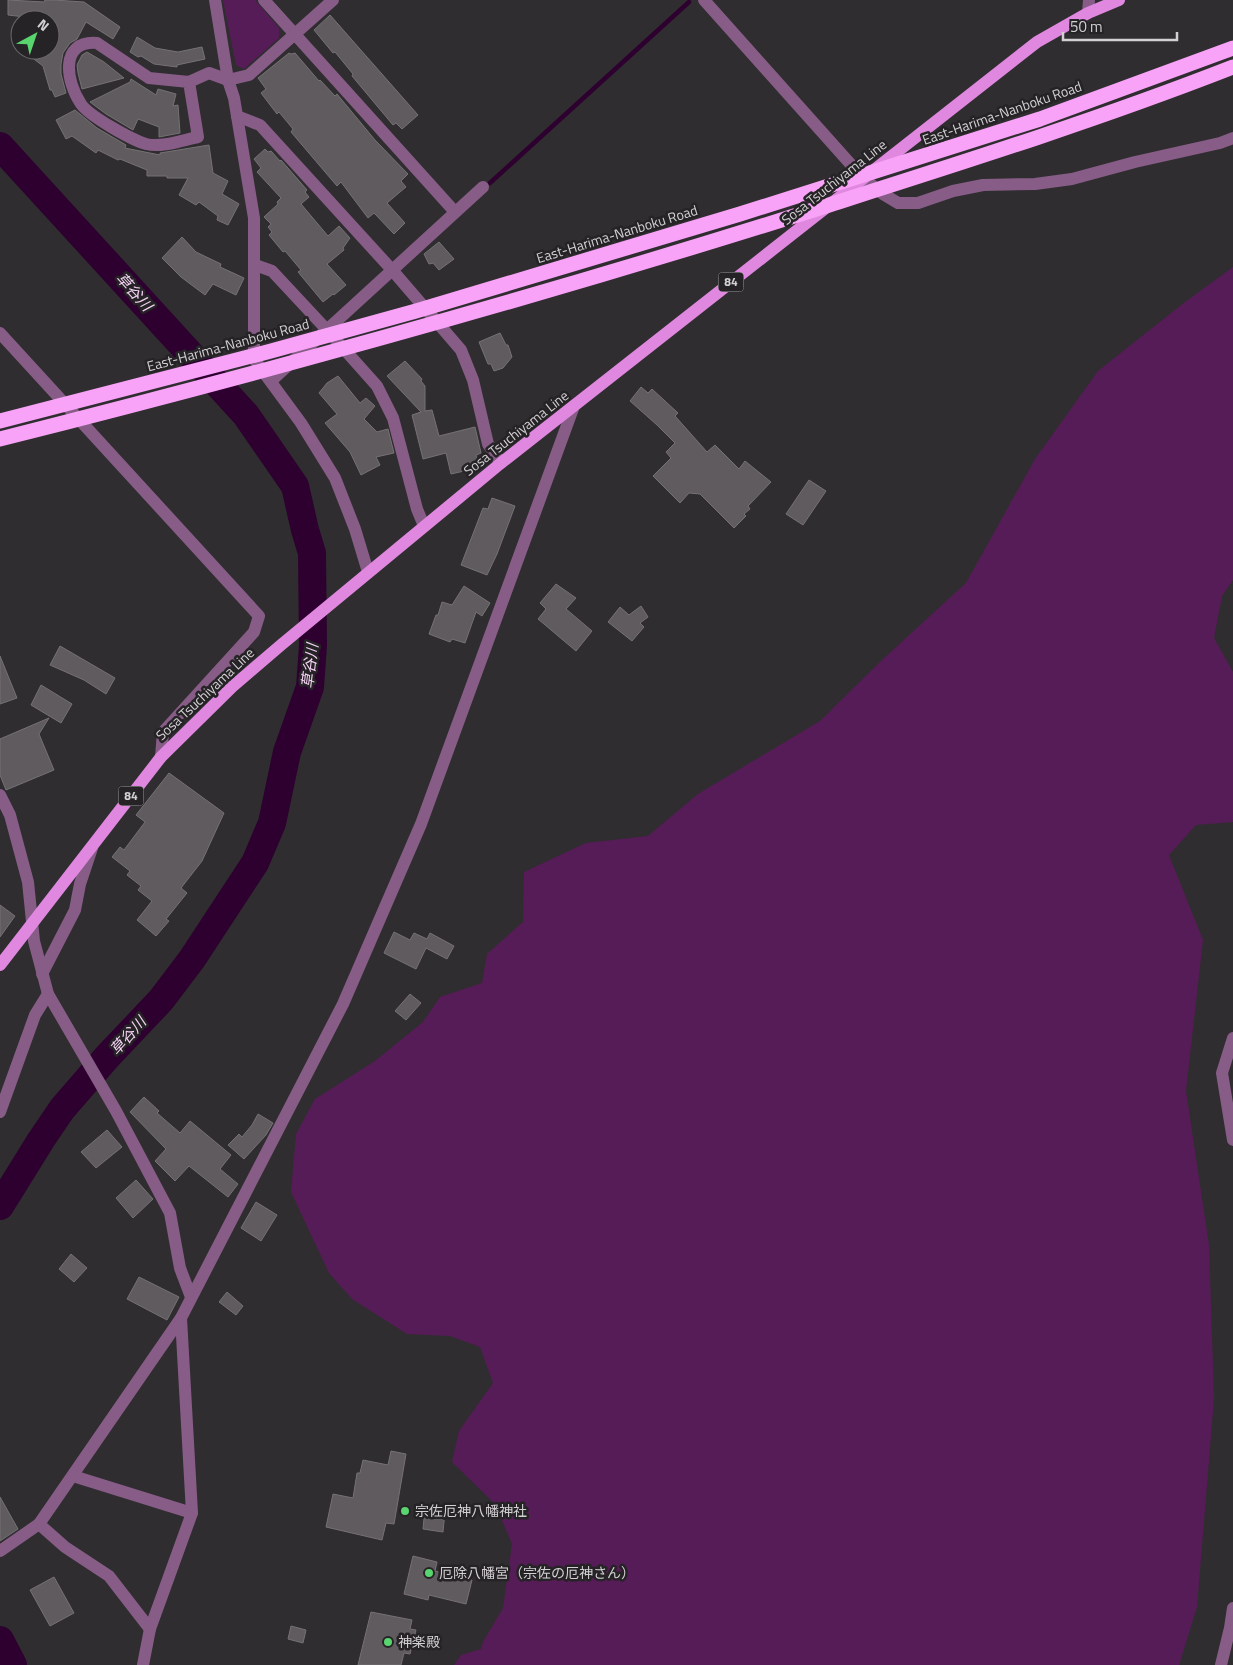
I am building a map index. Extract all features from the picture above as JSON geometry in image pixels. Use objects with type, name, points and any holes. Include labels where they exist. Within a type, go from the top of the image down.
[{"type":"highway","points":[[1196,61],[1233,44]]},
{"type":"highway","name":"East-Harima-Nanboku Road","points":[[0,421],[271,351],[416,311],[759,209],[1040,119],[1233,48]]},
{"type":"highway","points":[[0,439],[418,329],[746,231],[1046,135],[1233,68]]},
{"type":"main road","name":"Sosa Tsuchiyama Line","points":[[0,965],[162,756],[232,687],[368,572],[501,464],[1037,42],[1088,6],[1119,0]]},
{"type":"street","points":[[215,0],[254,218],[254,360],[301,423],[335,478],[355,529],[368,572]]},
{"type":"street","points":[[264,0],[456,212]]},
{"type":"street","points":[[189,82],[198,137],[166,144],[146,144],[99,120],[81,104],[72,84],[68,60],[72,52],[80,45],[89,42],[97,43],[149,78],[189,82],[209,73],[228,80],[249,75],[333,0]]},
{"type":"street","points":[[704,0],[863,178],[898,203],[918,202],[953,191],[983,185],[1035,184],[1072,179],[1135,162],[1220,143],[1233,138]]},
{"type":"street","points":[[237,116],[260,125],[393,271],[461,350],[473,380],[488,444],[501,464]]},
{"type":"street","points":[[270,381],[484,187]]},
{"type":"street","points":[[255,265],[272,272],[328,330],[377,386],[393,418],[416,509],[424,526]]},
{"type":"street","points":[[0,333],[258,616],[254,632],[163,732],[162,756]]},
{"type":"street","points":[[0,1551],[39,1524],[74,1476],[181,1318],[190,1297],[343,1004],[413,842],[574,406]]},
{"type":"street","points":[[0,795],[10,815],[28,882],[31,925],[48,994],[116,1111],[170,1213],[180,1268],[190,1297]]},
{"type":"street","points":[[42,974],[75,910],[80,884],[93,845]]},
{"type":"street","points":[[0,1112],[36,1015],[48,994]]},
{"type":"street","points":[[1233,1038],[1222,1073],[1233,1140]]},
{"type":"street","points":[[143,1665],[150,1629],[192,1513],[181,1318]]},
{"type":"street","points":[[74,1476],[192,1513]]},
{"type":"street","points":[[39,1524],[66,1547],[109,1576],[150,1629]]},
{"type":"street","points":[[1221,1665],[1233,1608]]},
{"type":"shaded area","points":[[223,0],[255,0],[279,28],[279,38],[244,69],[236,65]]},
{"type":"shaded area","points":[[1233,267],[1233,580],[1222,596],[1214,638],[1233,672],[1233,822],[1196,825],[1169,855],[1203,940],[1186,1091],[1209,1245],[1214,1399],[1197,1607],[1179,1665],[454,1665],[461,1655],[481,1649],[483,1642],[503,1608],[512,1544],[495,1504],[452,1462],[459,1431],[493,1383],[480,1347],[450,1336],[407,1334],[352,1299],[329,1273],[291,1192],[296,1134],[315,1099],[375,1061],[423,1022],[440,997],[482,983],[487,954],[523,922],[524,872],[586,843],[648,836],[698,794],[820,721],[882,660],[966,583],[1035,459],[1098,371],[1185,302]]},
{"type":"building","points":[[8,0],[84,2],[120,27],[113,39],[86,22],[77,39],[70,43],[63,53],[61,74],[66,93],[55,97],[52,90],[50,90],[43,66],[35,60],[60,60],[60,10],[10,10],[10,15],[8,15]]},
{"type":"building","points":[[330,15],[418,115],[402,129],[396,123],[393,125],[352,76],[353,74],[335,52],[333,53],[314,30]]},
{"type":"building","points":[[137,37],[155,48],[178,52],[202,47],[205,59],[177,65],[177,67],[154,64],[130,52]]},
{"type":"building","points":[[87,52],[104,62],[124,78],[82,89],[77,65],[82,55]]},
{"type":"building","points":[[289,53],[295,53],[319,81],[335,96],[337,94],[375,140],[408,174],[401,181],[406,187],[387,203],[405,223],[394,234],[374,213],[368,218],[341,182],[337,186],[291,132],[293,129],[279,112],[277,114],[261,93],[266,89],[258,78]]},
{"type":"building","points":[[131,79],[156,95],[158,89],[176,94],[173,106],[178,105],[180,133],[159,137],[159,127],[138,119],[133,130],[90,102],[130,82]]},
{"type":"building","points":[[75,110],[97,128],[126,145],[125,148],[160,155],[160,153],[209,145],[213,173],[228,181],[222,194],[239,204],[228,225],[217,220],[218,216],[199,202],[196,205],[179,195],[188,178],[147,176],[147,170],[120,159],[118,160],[98,150],[96,153],[72,136],[66,139],[56,120]]},
{"type":"building","points":[[265,149],[268,152],[271,151],[281,160],[307,190],[305,192],[309,197],[301,204],[328,236],[339,226],[350,238],[343,248],[344,250],[327,264],[346,285],[323,302],[298,272],[301,270],[269,235],[272,232],[268,227],[271,224],[264,217],[278,204],[277,202],[281,198],[257,172],[261,168],[254,159]]},
{"type":"building","points":[[182,237],[196,252],[221,264],[220,267],[244,278],[236,295],[213,284],[205,295],[181,277],[162,258]]},
{"type":"building","points":[[439,242],[454,259],[439,270],[433,263],[429,264],[424,254]]},
{"type":"building","points":[[500,333],[506,345],[508,345],[512,357],[503,368],[494,371],[491,364],[488,364],[479,342]]},
{"type":"building","points":[[405,361],[422,379],[421,381],[425,386],[425,411],[432,410],[439,436],[475,427],[481,453],[476,455],[477,461],[472,463],[473,469],[451,474],[446,453],[423,459],[412,415],[421,412],[387,376]]},
{"type":"building","points":[[338,376],[360,403],[366,398],[375,406],[364,419],[377,432],[388,429],[394,453],[376,457],[380,465],[361,475],[350,452],[325,423],[337,414],[319,393],[327,383]]},
{"type":"building","points":[[641,387],[648,393],[652,389],[678,413],[675,416],[707,452],[715,445],[739,469],[745,461],[771,482],[748,506],[750,509],[744,514],[746,516],[734,528],[700,494],[689,493],[680,503],[653,476],[671,458],[666,452],[675,443],[630,401]]},
{"type":"building","points":[[809,480],[826,491],[803,525],[786,514]]},
{"type":"building","points":[[492,498],[515,506],[487,575],[461,565],[483,508],[488,509]]},
{"type":"building","points":[[556,584],[576,598],[566,609],[592,631],[576,651],[538,619],[546,609],[540,603]]},
{"type":"building","points":[[464,586],[490,603],[482,616],[476,612],[465,643],[452,639],[450,642],[429,634],[442,602],[452,605]]},
{"type":"building","points":[[641,606],[648,617],[640,623],[644,627],[632,641],[608,622],[620,607],[629,615]]},
{"type":"building","points":[[60,646],[115,678],[106,694],[84,680],[50,665]]},
{"type":"building","points":[[0,656],[17,698],[0,704]]},
{"type":"building","points":[[41,685],[72,704],[61,723],[31,705]]},
{"type":"building","points":[[49,718],[39,734],[54,770],[6,790],[0,775],[0,739]]},
{"type":"building","points":[[169,773],[224,813],[202,861],[181,888],[187,893],[166,919],[169,921],[156,936],[137,920],[152,901],[138,890],[141,886],[127,875],[130,871],[112,857],[120,847],[124,850],[145,822],[136,815]]},
{"type":"building","points":[[0,905],[15,916],[0,937]]},
{"type":"building","points":[[394,932],[410,940],[414,933],[427,939],[430,933],[454,946],[447,959],[426,948],[416,969],[384,953]]},
{"type":"building","points":[[410,994],[421,1003],[406,1020],[395,1011]]},
{"type":"building","points":[[144,1097],[159,1111],[157,1113],[180,1133],[190,1121],[231,1155],[220,1169],[238,1184],[228,1197],[189,1166],[175,1181],[155,1161],[166,1149],[130,1112]]},
{"type":"building","points":[[258,1114],[273,1123],[266,1135],[244,1159],[228,1145],[239,1134],[242,1137]]},
{"type":"building","points":[[107,1130],[122,1147],[96,1168],[81,1152]]},
{"type":"building","points":[[136,1180],[153,1199],[133,1218],[116,1198]]},
{"type":"building","points":[[256,1202],[277,1215],[261,1241],[241,1228]]},
{"type":"building","points":[[71,1254],[87,1268],[74,1282],[59,1269]]},
{"type":"building","points":[[139,1277],[179,1297],[167,1320],[127,1299]]},
{"type":"building","points":[[227,1292],[243,1306],[236,1315],[219,1302]]},
{"type":"building","points":[[391,1451],[406,1454],[394,1524],[386,1523],[382,1540],[326,1527],[333,1494],[353,1498],[357,1473],[360,1473],[363,1460],[388,1465]]},
{"type":"building","points":[[0,1497],[18,1529],[0,1541]]},
{"type":"building","points":[[425,1508],[445,1511],[443,1532],[423,1529]]},
{"type":"building","points":[[413,1556],[437,1562],[435,1571],[472,1580],[466,1604],[429,1595],[428,1600],[404,1594]]},
{"type":"building","points":[[54,1577],[74,1613],[50,1626],[30,1590]]},
{"type":"building","name":"神楽殿","points":[[371,1612],[412,1620],[410,1629],[416,1630],[410,1654],[404,1653],[401,1665],[358,1665]]},
{"type":"building","points":[[291,1626],[306,1630],[303,1643],[288,1639]]},
{"type":"waterway","points":[[490,183],[689,2]]},
{"type":"waterway","name":"草谷川","points":[[0,146],[246,415],[295,486],[312,553],[313,645],[310,687],[287,752],[272,823],[255,863],[192,959],[161,1000],[107,1057],[62,1109],[0,1206]]},
{"type":"waterway","name":"草谷川","points":[[0,1640],[13,1665]]},
{"type":"place","name":"宗佐厄神八幡神社","points":[[405,1511]]},
{"type":"place","name":"厄除八幡宮（宗佐の厄神さん）","points":[[429,1573]]},
{"type":"place","name":"神楽殿","points":[[388,1642]]}]
